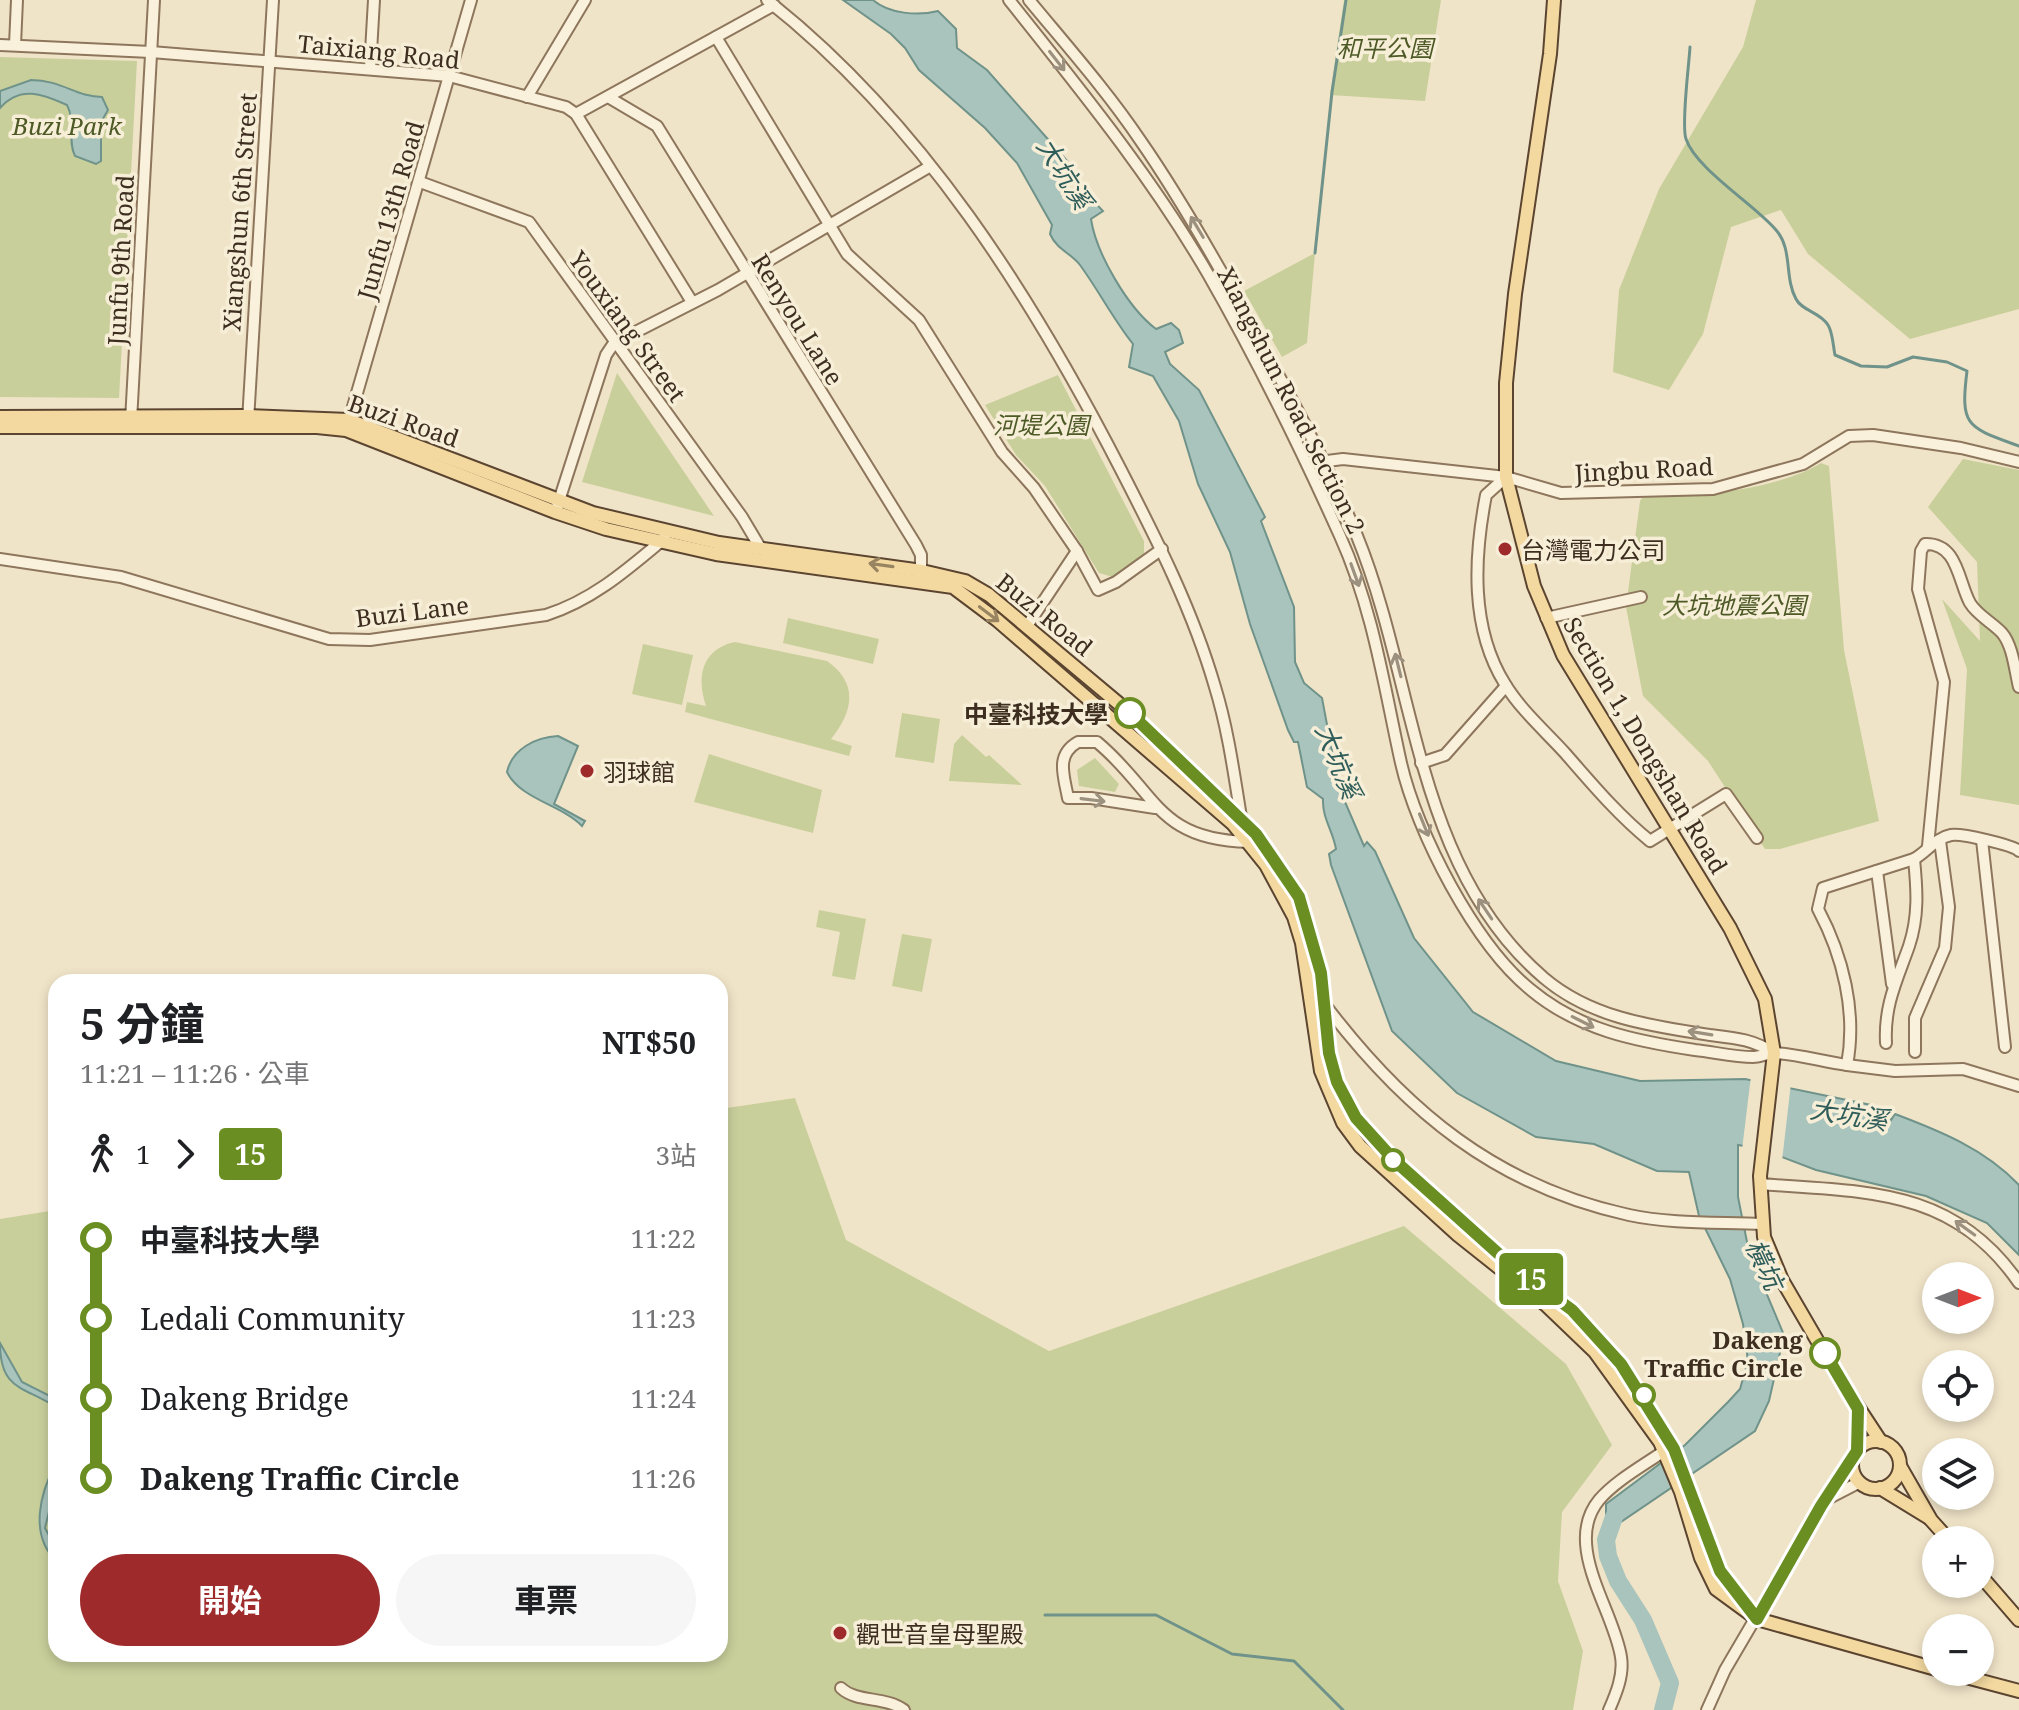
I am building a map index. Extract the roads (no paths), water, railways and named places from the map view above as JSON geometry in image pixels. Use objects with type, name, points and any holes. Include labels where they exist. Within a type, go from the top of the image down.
[{"type":"main road","name":"Section 1, Dongshan Road","points":[[1554,0],[1550,54],[1515,294],[1506,383],[1506,477],[1546,618],[1578,681],[1757,977],[1771,1018],[1774,1053],[1755,1224],[1782,1280],[1858,1409],[1881,1442]]},
{"type":"main road","name":"Buzi Road","points":[[0,417],[348,425],[557,507],[659,543],[965,581],[989,595],[1130,713],[1237,820],[1299,897],[1313,939],[1326,1006],[1329,1053],[1337,1082],[1356,1118],[1394,1160],[1511,1265],[1572,1310],[1605,1343],[1644,1396],[1669,1450]]},
{"type":"main road","name":"Buzi Road","points":[[0,427],[131,422]]},
{"type":"main road","name":"Buzi Road","points":[[557,507],[670,534],[921,577],[953,587],[1237,820]]},
{"type":"main road","name":"Buzi Road","points":[[1252,838],[1294,917],[1310,981],[1321,1071],[1343,1123],[1360,1146],[1448,1226],[1498,1270],[1546,1305],[1595,1352],[1669,1450]]},
{"type":"main road","points":[[1858,1409],[1855,1455],[1860,1482],[1880,1488],[1931,1520]]},
{"type":"main road","points":[[1855,1455],[1870,1442],[1881,1442],[1896,1452],[1900,1466],[1936,1526]]},
{"type":"main road","points":[[1669,1450],[1720,1571],[1757,1619],[1922,1665]]},
{"type":"main road","points":[[1880,1488],[1894,1481],[1900,1466]]},
{"type":"main road","points":[[1994,1591],[2019,1620]]},
{"type":"main road","points":[[1994,1683],[2017,1688]]},
{"type":"street","points":[[15,45],[17,0]]},
{"type":"street","name":"Junfu 9th Road","points":[[131,422],[154,0]]},
{"type":"street","name":"Xiangshun 6th Street","points":[[248,422],[273,0]]},
{"type":"street","points":[[370,69],[374,0]]},
{"type":"street","name":"Junfu 13th Road","points":[[348,425],[471,0]]},
{"type":"street","points":[[527,97],[585,0]]},
{"type":"street","name":"Xiangshun Road Section 2","points":[[1009,0],[1123,145],[1207,273],[1308,466],[1343,542],[1376,640],[1408,786],[1442,866],[1486,940],[1530,990],[1578,1021],[1601,1031],[1737,1056],[1774,1053]]},
{"type":"street","name":"Xiangshun Road Section 2","points":[[1029,0],[1138,136],[1181,201],[1283,381],[1323,460],[1378,595],[1421,763],[1449,843],[1472,889],[1501,933],[1544,978],[1582,1004],[1612,1017],[1754,1040],[1774,1053]]},
{"type":"street","points":[[692,302],[576,114],[716,37],[770,3],[802,26],[861,83],[996,254],[1033,311],[1162,549],[1194,624],[1216,688],[1237,820]]},
{"type":"street","points":[[716,37],[847,254],[919,320],[1002,452],[1034,488],[1077,551],[1098,590],[1116,582],[1162,549]]},
{"type":"street","name":"Taixiang Road","points":[[0,45],[151,52],[449,76],[566,107],[576,114]]},
{"type":"street","name":"Renyou Lane","points":[[608,97],[657,126],[916,545],[921,577]]},
{"type":"street","points":[[557,507],[606,355],[614,343],[747,273],[929,167]]},
{"type":"street","name":"Youxiang Street","points":[[420,182],[529,222],[742,517],[761,549]]},
{"type":"street","name":"Jingbu Road","points":[[1308,466],[1323,460],[1343,459],[1506,477],[1561,493],[1713,489],[1803,464],[1840,439],[1861,435],[1961,448],[2019,462]]},
{"type":"street","points":[[1506,477],[1486,495],[1477,578],[1480,622],[1490,657],[1506,686],[1635,829],[1650,841],[1726,794],[1757,838]]},
{"type":"street","name":"Buzi Lane","points":[[0,559],[121,577],[329,639],[370,640],[546,615],[565,609],[590,597],[670,534]]},
{"type":"street","points":[[1847,1065],[1852,1040],[1840,954],[1818,909],[1818,898],[1823,888],[1914,859],[1924,853],[1928,846],[1944,682],[1918,589],[1921,551],[1925,544],[1935,544],[1948,553],[1956,563],[1971,605],[2004,635],[2019,687]]},
{"type":"street","points":[[1027,626],[1077,551]]},
{"type":"street","points":[[1546,618],[1641,597]]},
{"type":"street","points":[[1421,763],[1445,755],[1506,686]]},
{"type":"street","points":[[1155,808],[1091,798],[1068,798],[1062,762],[1065,753],[1078,742],[1097,742],[1173,824],[1214,842],[1252,838]]},
{"type":"street","points":[[1928,846],[1952,834],[2009,845],[2019,851]]},
{"type":"street","points":[[1982,840],[2005,1047]]},
{"type":"street","points":[[1915,1052],[1915,1018],[1945,948],[1949,907],[1940,841]]},
{"type":"street","points":[[1886,1043],[1885,1017],[1892,987],[1910,944],[1918,904],[1914,859]]},
{"type":"street","points":[[1877,871],[1892,987]]},
{"type":"street","points":[[1326,1006],[1382,1075],[1429,1120],[1470,1149],[1561,1195],[1631,1216],[1755,1224]]},
{"type":"street","points":[[1774,1053],[1895,1071],[1963,1069],[2019,1086]]},
{"type":"street","points":[[1760,1184],[1900,1198],[1945,1213],[1984,1242],[2019,1283]]},
{"type":"street","points":[[1609,1710],[1619,1686],[1622,1659],[1587,1551],[1589,1518],[1607,1491],[1669,1450]]},
{"type":"street","points":[[1707,1710],[1725,1670],[1821,1506],[1855,1455]]},
{"type":"street","points":[[1821,1506],[1837,1492],[1860,1482]]},
{"type":"street","points":[[841,1688],[849,1696],[873,1698],[904,1710]]},
{"type":"water","name":"大坑溪","points":[[843,0],[873,0],[904,13],[938,11],[956,29],[957,48],[987,70],[1068,162],[1068,193],[1081,188],[1103,211],[1091,219],[1094,233],[1106,263],[1124,294],[1156,329],[1171,323],[1179,330],[1183,343],[1165,352],[1170,364],[1199,390],[1265,517],[1261,521],[1294,607],[1295,662],[1304,683],[1322,698],[1339,788],[1364,846],[1367,842],[1375,851],[1414,938],[1473,1012],[1556,1061],[1640,1081],[1745,1079],[1871,1105],[1891,1120],[1895,1114],[1945,1134],[1992,1161],[2019,1185],[2019,1255],[1987,1223],[1926,1196],[1816,1170],[1761,1149],[1738,1145],[1738,1197],[1749,1252],[1784,1335],[1769,1401],[1755,1431],[1615,1526],[1606,1540],[1606,1504],[1685,1445],[1728,1402],[1740,1389],[1748,1361],[1743,1324],[1730,1279],[1699,1216],[1689,1172],[1657,1171],[1594,1144],[1536,1137],[1457,1093],[1392,1031],[1331,865],[1329,854],[1336,849],[1323,799],[1307,787],[1298,742],[1294,742],[1288,730],[1250,624],[1230,552],[1198,484],[1179,421],[1153,376],[1129,367],[1133,344],[1080,265],[1053,239],[1050,234],[1052,225],[1017,163],[985,128],[919,70],[905,48],[891,34]]},
{"type":"water","points":[[31,80],[102,97],[108,110],[101,122],[101,161],[96,164],[75,156],[67,105],[41,95],[24,94],[0,108],[0,91]]},
{"type":"water","points":[[558,736],[578,746],[554,804],[585,821],[582,826],[564,812],[521,789],[507,772],[514,757],[526,746]]},
{"type":"water","points":[[0,1343],[22,1382],[48,1395],[48,1403],[16,1385],[4,1370]]},
{"type":"water","points":[[48,1480],[45,1528],[48,1550],[40,1526]]},
{"type":"waterway","points":[[1315,253],[1332,92],[1346,0]]},
{"type":"waterway","points":[[1690,47],[1686,139],[1701,162],[1776,230],[1785,246],[1790,282],[1796,299],[1828,325],[1835,355],[1861,366],[1887,367],[1913,357],[1947,362],[1967,371],[1965,404],[1971,422],[1978,429],[2019,446]]},
{"type":"waterway","name":"橫坑","points":[[1614,1517],[1606,1540],[1608,1556],[1618,1581],[1643,1620],[1670,1683],[1663,1710]]},
{"type":"waterway","points":[[1045,1615],[1156,1615],[1232,1654],[1294,1661],[1343,1710]]},
{"type":"place","name":"台灣電力公司","points":[[1505,549]]},
{"type":"place","name":"中臺科技大學","points":[[1130,713]]},
{"type":"place","name":"羽球館","points":[[587,771]]},
{"type":"place","name":"Dakeng Traffic Circle","points":[[1825,1353]]},
{"type":"place","name":"觀世音皇母聖殿","points":[[840,1633]]},
{"type":"park label","name":"和平公園","points":[[1385,47]]},
{"type":"park label","name":"Buzi Park","points":[[67,125]]},
{"type":"park label","name":"河堤公園","points":[[1041,424]]},
{"type":"park label","name":"大坑地震公園","points":[[1734,604]]}]
